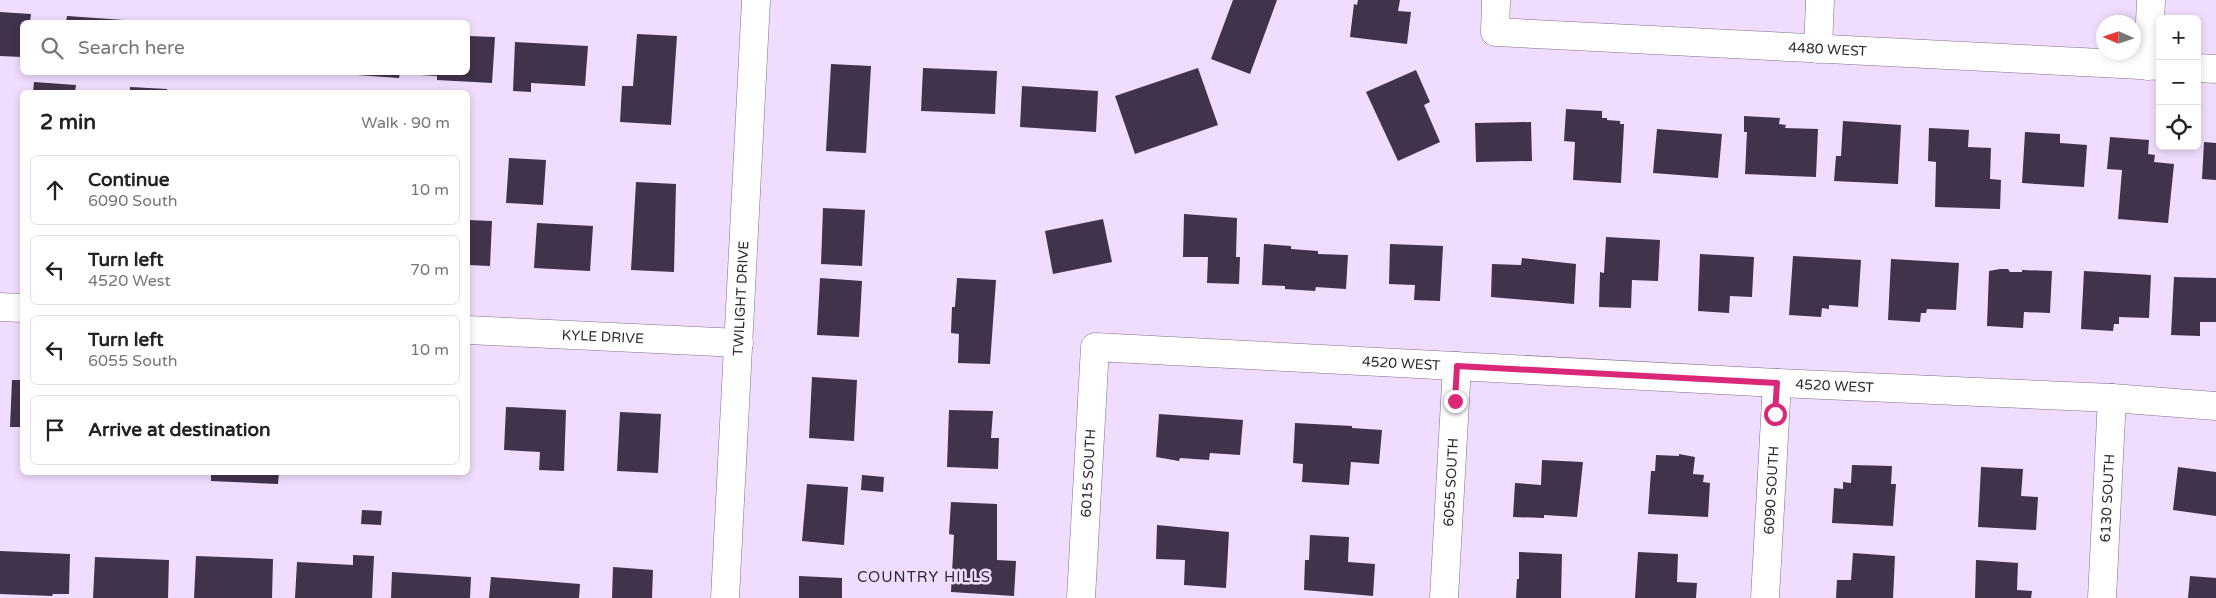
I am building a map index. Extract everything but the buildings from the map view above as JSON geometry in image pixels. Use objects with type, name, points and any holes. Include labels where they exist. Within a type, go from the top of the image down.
[{"type":"street","name":"TWILIGHT DRIVE","points":[[725,598],[756,0]]},
{"type":"street","name":"4480 WEST","points":[[1496,0],[1495,32],[2154,66]]},
{"type":"street","points":[[1818,48],[1820,0]]},
{"type":"street","points":[[2151,0],[2154,66]]},
{"type":"street","points":[[2201,68],[2216,69]]},
{"type":"street","points":[[0,307],[20,308]]},
{"type":"street","name":"KYLE DRIVE","points":[[470,330],[739,343]]},
{"type":"street","name":"4520 WEST","points":[[1095,348],[2112,398],[2216,406]]},
{"type":"street","name":"6015 SOUTH","points":[[1081,598],[1095,348]]},
{"type":"street","name":"6055 SOUTH","points":[[1444,598],[1457,366]]},
{"type":"street","name":"6090 SOUTH","points":[[1765,598],[1777,383]]},
{"type":"street","name":"6130 SOUTH","points":[[2102,598],[2112,398]]},
{"type":"district","name":"COUNTRY HILLS","points":[[924,577]]},
{"type":"route","points":[[1455,401],[1457,366],[1777,383],[1775,414]]}]
